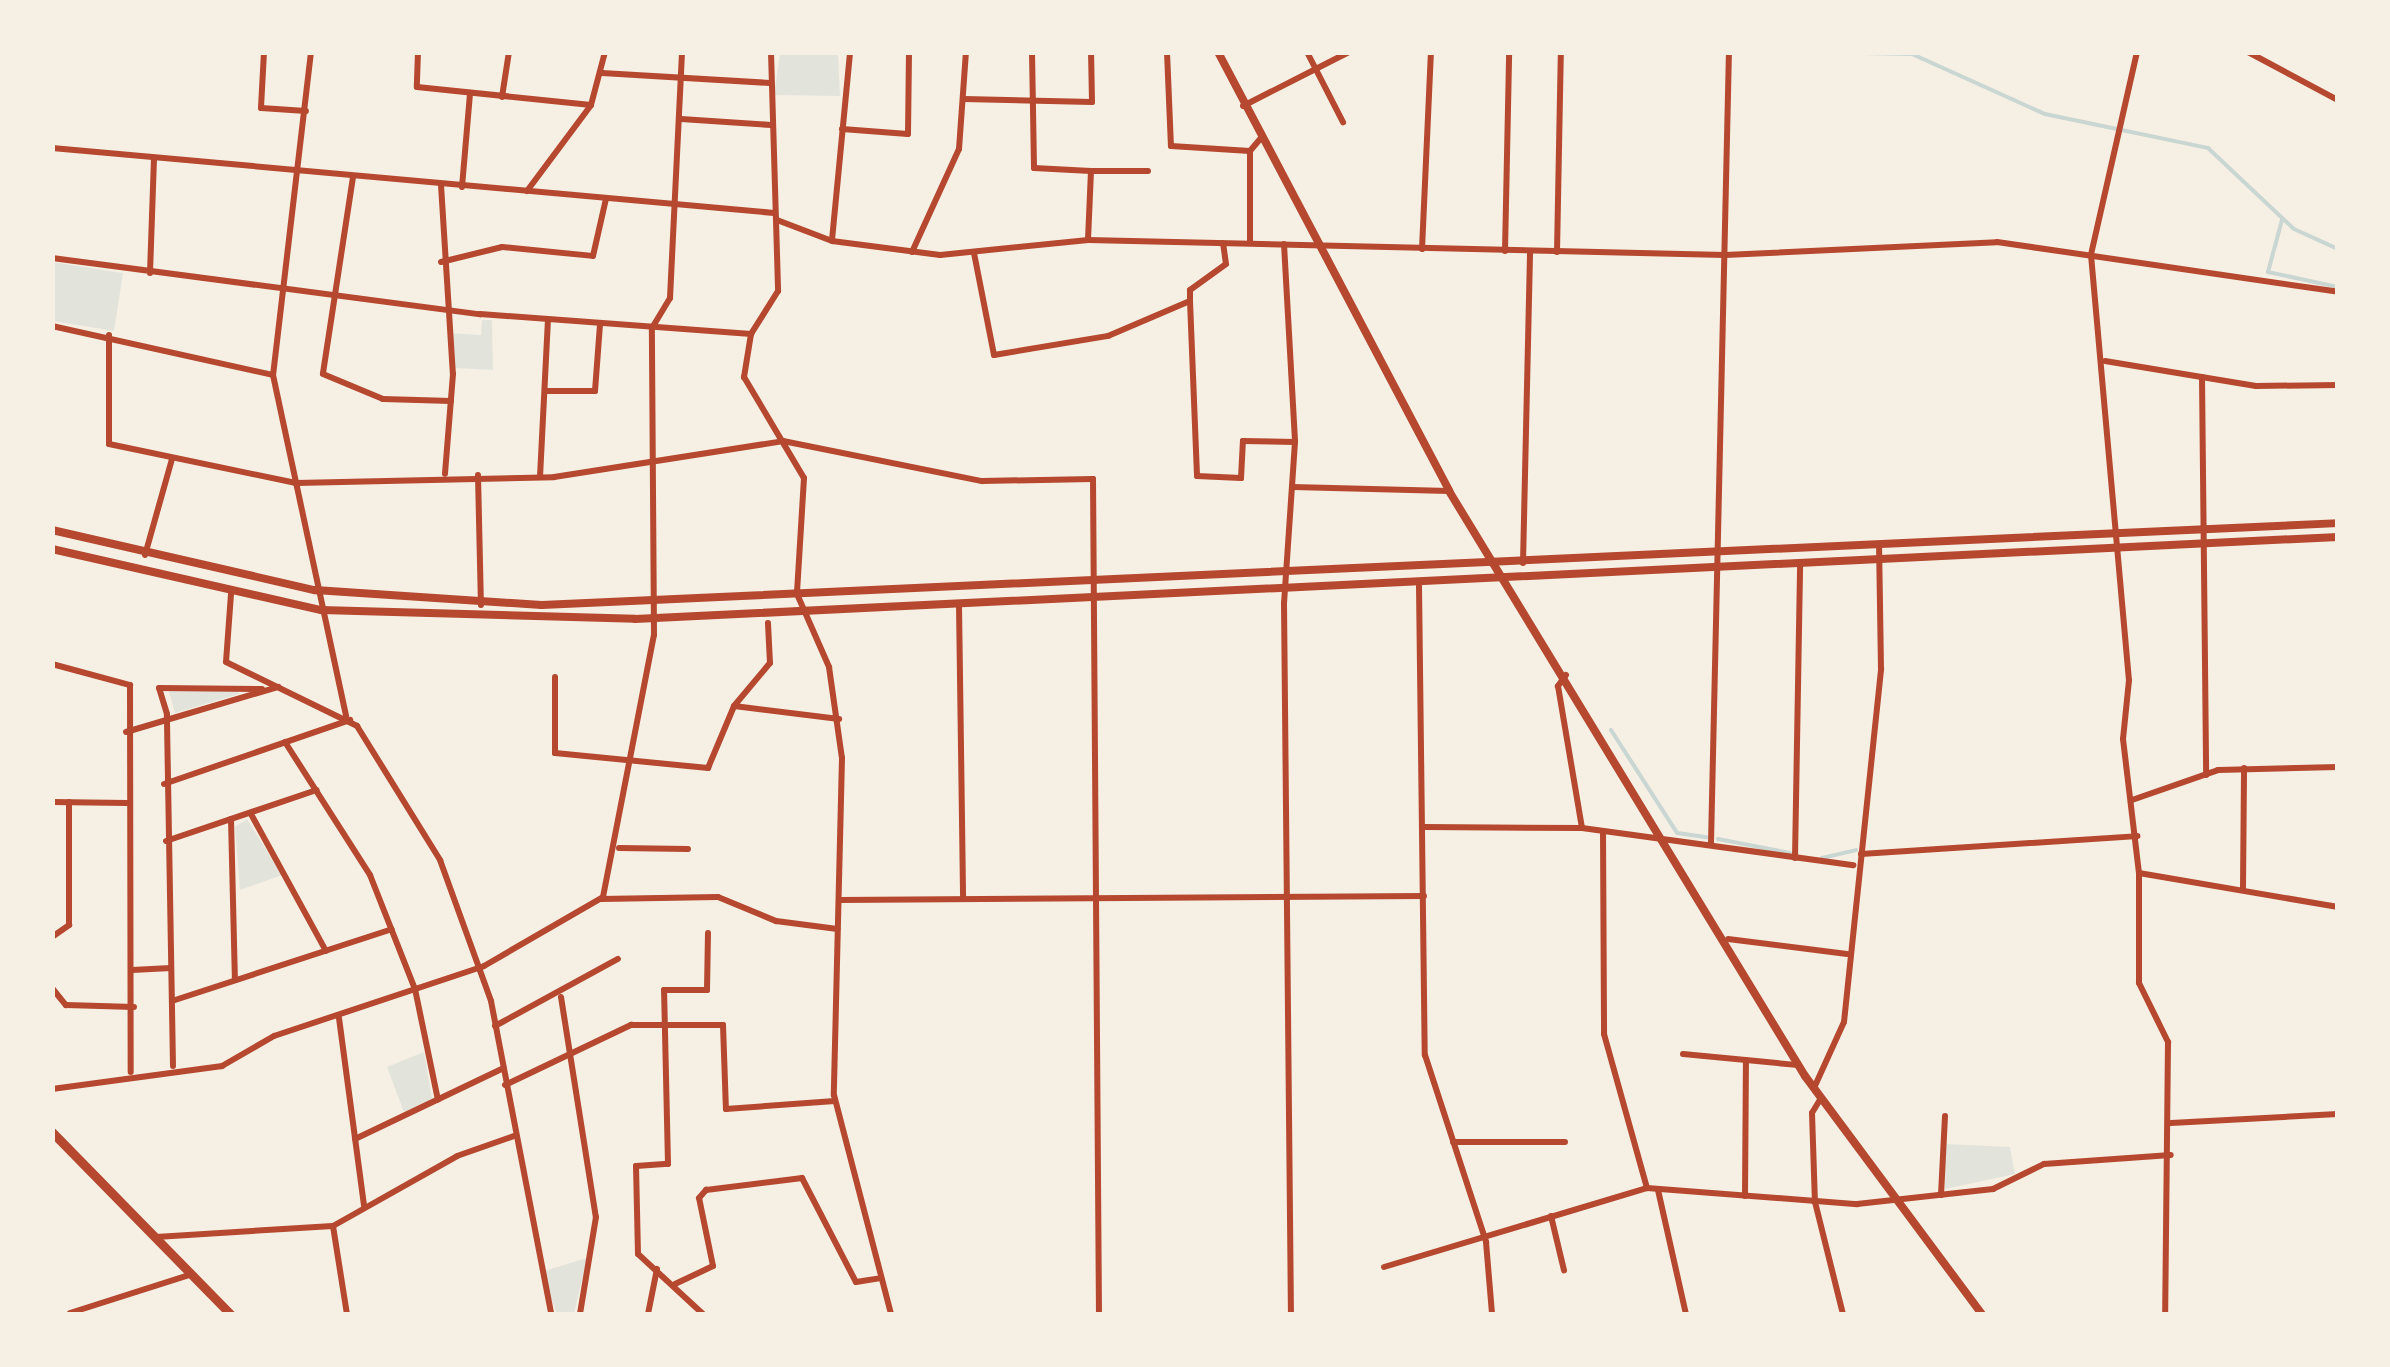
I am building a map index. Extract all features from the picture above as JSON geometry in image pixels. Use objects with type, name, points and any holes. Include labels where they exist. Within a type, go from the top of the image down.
[{"type":"main road","points":[[52,1132],[230,1314]]},
{"type":"street","points":[[264,52],[261,108],[306,111]]},
{"type":"street","points":[[311,52],[288,288],[273,375],[315,590],[348,719],[434,846],[481,966],[551,1314]]},
{"type":"street","points":[[418,52],[417,87],[591,105]]},
{"type":"street","points":[[502,97],[509,52]]},
{"type":"street","points":[[526,192],[591,105],[605,52]]},
{"type":"street","points":[[600,900],[619,848],[657,600],[652,328],[670,298],[680,206],[682,52]]},
{"type":"street","points":[[771,52],[778,291],[751,334],[744,377],[804,478],[798,594],[839,719],[835,1100],[891,1314]]},
{"type":"street","points":[[832,241],[850,52]]},
{"type":"street","points":[[842,128],[908,134],[909,52]]},
{"type":"street","points":[[912,252],[959,149],[966,52]]},
{"type":"street","points":[[1032,52],[1034,168],[1148,171]]},
{"type":"street","points":[[964,99],[1092,102],[1092,52]]},
{"type":"street","points":[[1167,52],[1170,146],[1250,151]]},
{"type":"street","points":[[1218,52],[1242,106],[1322,243],[1449,491],[1728,940],[1820,1098],[1982,1314]]},
{"type":"street","points":[[1307,52],[1343,122]]},
{"type":"street","points":[[1242,106],[1349,52]]},
{"type":"street","points":[[1422,249],[1430,52]]},
{"type":"street","points":[[1505,252],[1509,52]]},
{"type":"street","points":[[1557,252],[1562,52]]},
{"type":"street","points":[[1711,843],[1729,52]]},
{"type":"street","points":[[2137,52],[2091,255],[2104,360],[2140,873],[2139,982],[2168,1042],[2171,1155],[2165,1314]]},
{"type":"street","points":[[2248,52],[2338,100]]},
{"type":"street","points":[[602,74],[770,82]]},
{"type":"street","points":[[462,186],[470,94]]},
{"type":"street","points":[[681,119],[771,125]]},
{"type":"street","points":[[1250,242],[1250,151],[1260,139]]},
{"type":"street","points":[[52,148],[775,217],[832,241],[912,252],[974,253],[1088,240],[1725,255],[1922,240],[2091,255],[2338,292]]},
{"type":"street","points":[[150,273],[154,158]]},
{"type":"street","points":[[1088,240],[1092,171]]},
{"type":"street","points":[[353,177],[323,374],[384,399],[451,401]]},
{"type":"street","points":[[441,185],[451,401],[445,474]]},
{"type":"street","points":[[442,262],[502,247],[593,256],[606,199]]},
{"type":"street","points":[[1224,243],[1226,264],[1190,290],[1197,476],[1241,478],[1243,441],[1295,442]]},
{"type":"street","points":[[1284,244],[1295,442],[1286,592],[1291,1314]]},
{"type":"street","points":[[1524,564],[1530,252]]},
{"type":"street","points":[[974,253],[987,354],[1108,336],[1190,301]]},
{"type":"street","points":[[52,258],[334,297],[446,305],[548,320],[751,334]]},
{"type":"street","points":[[540,477],[548,320]]},
{"type":"street","points":[[544,391],[596,391],[600,324]]},
{"type":"street","points":[[52,326],[108,335],[273,375]]},
{"type":"street","points":[[108,335],[109,444],[296,483],[445,474],[540,477],[656,463],[782,441],[982,481],[1092,479],[1099,1314]]},
{"type":"street","points":[[2104,360],[2202,377],[2338,385]]},
{"type":"street","points":[[2202,377],[2196,528],[2206,775]]},
{"type":"street","points":[[145,555],[172,459]]},
{"type":"street","points":[[478,475],[480,605]]},
{"type":"street","points":[[1293,487],[1449,491]]},
{"type":"street","points":[[52,530],[145,555],[315,590],[480,605],[1092,585],[2338,523]]},
{"type":"street","points":[[52,549],[230,594],[321,610],[655,619],[1508,584],[2338,537]]},
{"type":"street","points":[[1814,1088],[1844,1022],[1854,865],[1861,854],[1880,669],[1879,546]]},
{"type":"street","points":[[1795,858],[1800,565]]},
{"type":"street","points":[[1420,586],[1425,1055],[1486,1242],[1492,1314]]},
{"type":"street","points":[[230,594],[226,662],[348,719]]},
{"type":"street","points":[[959,605],[963,899]]},
{"type":"street","points":[[555,678],[555,754],[708,768],[734,706],[770,663],[768,622]]},
{"type":"street","points":[[52,664],[130,686],[126,732],[134,1006],[131,1072]]},
{"type":"street","points":[[1566,675],[1558,686],[1582,828]]},
{"type":"street","points":[[173,1066],[164,784],[166,721],[161,684],[262,689]]},
{"type":"street","points":[[126,732],[282,686]]},
{"type":"street","points":[[734,706],[839,719]]},
{"type":"street","points":[[164,784],[348,719]]},
{"type":"street","points":[[285,742],[317,790],[392,930],[416,988],[438,1100]]},
{"type":"street","points":[[2132,800],[2206,775],[2244,768],[2338,767]]},
{"type":"street","points":[[2243,888],[2244,768]]},
{"type":"street","points":[[166,840],[317,790]]},
{"type":"street","points":[[52,802],[127,803]]},
{"type":"street","points":[[52,937],[69,924],[69,802]]},
{"type":"street","points":[[252,814],[326,951]]},
{"type":"street","points":[[231,819],[235,980]]},
{"type":"street","points":[[1423,827],[1582,828],[1854,865]]},
{"type":"street","points":[[1603,831],[1604,1034],[1647,1188]]},
{"type":"street","points":[[1861,854],[2137,836]]},
{"type":"street","points":[[619,848],[688,848]]},
{"type":"street","points":[[2140,873],[2338,907]]},
{"type":"street","points":[[838,900],[1424,896]]},
{"type":"street","points":[[52,1090],[173,1066],[222,1066],[274,1036],[339,1018],[481,966],[600,900],[718,897],[776,921],[838,928]]},
{"type":"street","points":[[172,1001],[392,930]]},
{"type":"street","points":[[704,1314],[638,1254],[636,1166],[668,1164],[664,990],[707,990],[708,932]]},
{"type":"street","points":[[1728,940],[1847,954]]},
{"type":"street","points":[[495,1026],[562,996],[618,960]]},
{"type":"street","points":[[132,970],[172,968]]},
{"type":"street","points":[[52,988],[66,1005],[134,1006]]},
{"type":"street","points":[[562,996],[596,1217],[580,1314]]},
{"type":"street","points":[[339,1018],[364,1206]]},
{"type":"street","points":[[505,1085],[571,1058],[631,1025],[723,1024],[726,1109],[835,1100]]},
{"type":"street","points":[[1683,1054],[1799,1065]]},
{"type":"street","points":[[1745,1196],[1746,1060]]},
{"type":"street","points":[[355,1139],[502,1069]]},
{"type":"street","points":[[1820,1098],[1812,1113],[1816,1202],[1843,1314]]},
{"type":"street","points":[[2170,1124],[2338,1114]]},
{"type":"street","points":[[1941,1195],[1945,1116]]},
{"type":"street","points":[[156,1237],[333,1226],[364,1206],[514,1136]]},
{"type":"street","points":[[1453,1142],[1564,1142]]},
{"type":"street","points":[[1384,1267],[1486,1242],[1550,1216],[1647,1188],[1816,1202],[1895,1200],[1993,1189],[2044,1164],[2171,1155]]},
{"type":"street","points":[[675,1284],[713,1266],[699,1198],[706,1190],[802,1178],[856,1282],[881,1278]]},
{"type":"street","points":[[1658,1190],[1686,1314]]},
{"type":"street","points":[[1550,1216],[1564,1270]]},
{"type":"street","points":[[333,1226],[347,1314]]},
{"type":"street","points":[[648,1314],[657,1269]]},
{"type":"street","points":[[70,1313],[192,1274]]},
{"type":"shaded area","points":[[780,53],[838,54],[840,96],[774,95]]},
{"type":"shaded area","points":[[52,262],[123,273],[114,331],[53,321]]},
{"type":"shaded area","points":[[482,320],[492,320],[493,370],[455,368],[448,333],[481,335]]},
{"type":"shaded area","points":[[168,688],[237,691],[239,694],[175,713]]},
{"type":"shaded area","points":[[247,819],[282,875],[240,890],[235,827]]},
{"type":"shaded area","points":[[424,1052],[432,1099],[404,1112],[387,1067]]},
{"type":"shaded area","points":[[1945,1144],[2010,1147],[2015,1174],[1945,1189]]},
{"type":"shaded area","points":[[587,1258],[574,1314],[557,1314],[541,1272]]},
{"type":"waterway","points":[[1815,52],[1912,54],[2045,114],[2208,148],[2294,229],[2338,249]]},
{"type":"waterway","points":[[2282,220],[2268,272],[2338,287]]},
{"type":"waterway","points":[[1611,730],[1677,833],[1707,837]]},
{"type":"waterway","points":[[1718,839],[1790,853]]},
{"type":"waterway","points":[[1822,858],[1856,850]]}]
